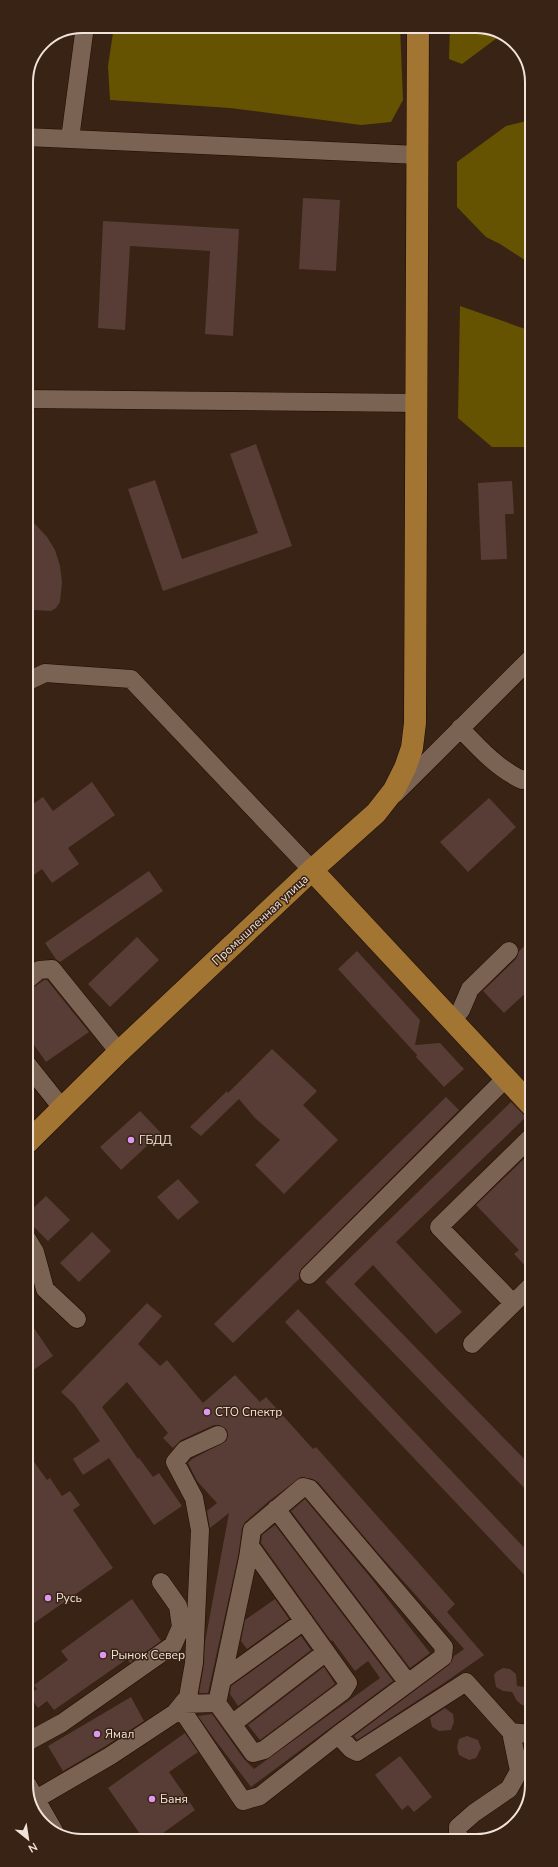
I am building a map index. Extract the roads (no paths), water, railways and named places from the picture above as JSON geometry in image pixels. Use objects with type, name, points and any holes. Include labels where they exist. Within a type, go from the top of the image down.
[{"type":"main road","points":[[312,870],[376,813],[394,790],[405,768],[412,748],[415,723],[418,33]]},
{"type":"main road","name":"Промышленная улица","points":[[33,1137],[119,1052],[312,870],[525,1098]]},
{"type":"street","points":[[70,139],[84,33]]},
{"type":"street","points":[[33,137],[418,155]]},
{"type":"street","points":[[33,399],[417,403]]},
{"type":"street","points":[[376,813],[525,664]]},
{"type":"street","points":[[33,679],[45,673],[131,679],[312,870]]},
{"type":"street","points":[[415,723],[419,736],[435,755]]},
{"type":"street","points":[[460,728],[484,753],[509,773],[522,780],[525,779]]},
{"type":"street","points":[[452,1020],[461,1010],[470,989],[509,951]]},
{"type":"street","points":[[33,975],[39,970],[52,969],[119,1052]]},
{"type":"street","points":[[33,1072],[62,1108]]},
{"type":"street","points":[[309,1275],[506,1078]]},
{"type":"street","points":[[513,1303],[439,1227],[525,1143]]},
{"type":"street","points":[[33,1249],[45,1289],[77,1319]]},
{"type":"street","points":[[472,1344],[525,1292]]},
{"type":"street","points":[[36,1800],[110,1756],[175,1713],[188,1697],[194,1663],[200,1530],[194,1498],[175,1462],[185,1450],[218,1435]]},
{"type":"street","points":[[181,1705],[243,1801],[260,1796],[338,1735],[443,1657],[444,1647],[310,1489],[303,1488],[252,1530],[250,1546],[217,1703],[253,1753],[264,1750],[343,1691],[348,1682],[250,1546]]},
{"type":"street","points":[[276,1509],[408,1683]]},
{"type":"street","points":[[33,1739],[62,1723],[174,1645],[181,1627],[178,1606],[161,1582]]},
{"type":"street","points":[[222,1680],[304,1622]]},
{"type":"street","points":[[232,1724],[326,1652]]},
{"type":"street","points":[[338,1735],[351,1750],[357,1752],[466,1682],[511,1732],[519,1771],[509,1789],[474,1813],[458,1827],[458,1834]]},
{"type":"street","points":[[181,1705],[217,1703]]},
{"type":"street","points":[[511,1732],[525,1733]]},
{"type":"place","name":"ГБДД","points":[[131,1140]]},
{"type":"place","name":"СТО Спектр","points":[[207,1412]]},
{"type":"place","name":"Русь","points":[[48,1598]]},
{"type":"place","name":"Рынок Север","points":[[103,1655]]},
{"type":"place","name":"Ямал","points":[[97,1734]]},
{"type":"place","name":"Баня","points":[[152,1799]]}]
